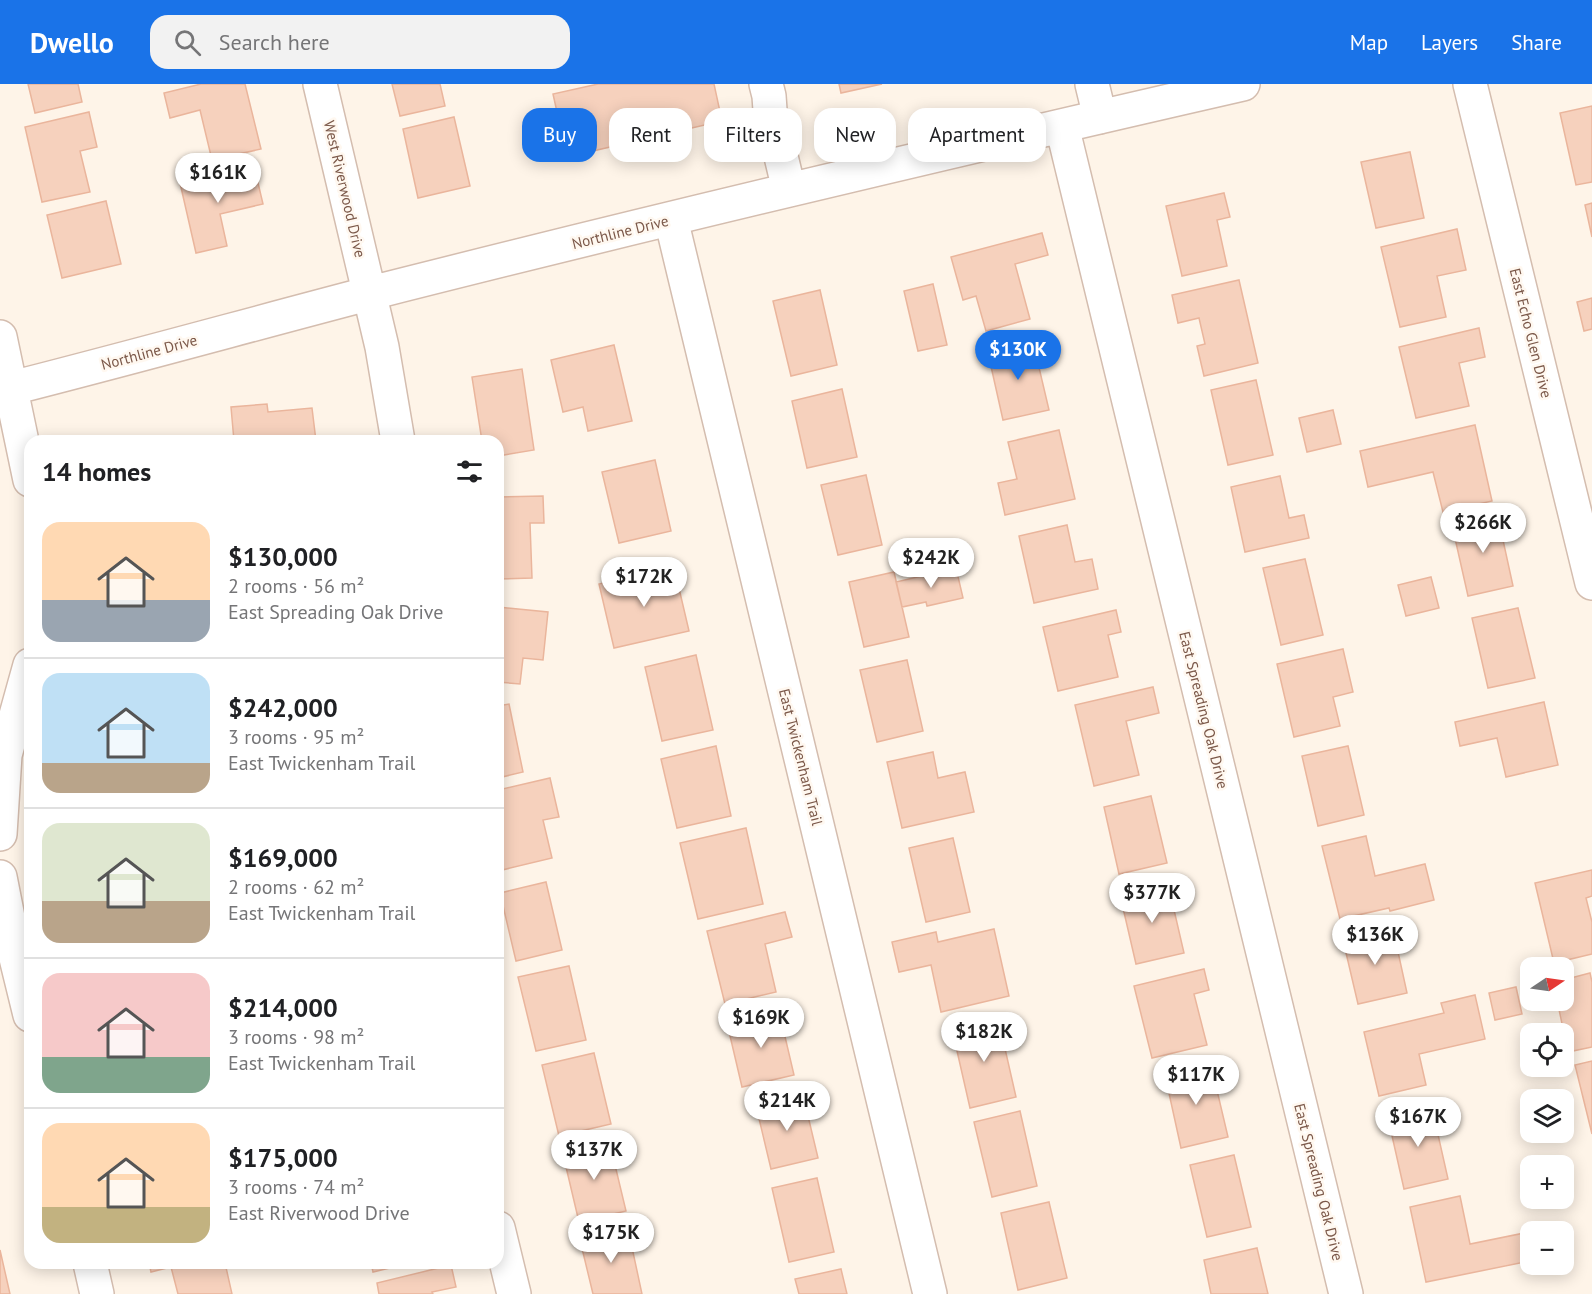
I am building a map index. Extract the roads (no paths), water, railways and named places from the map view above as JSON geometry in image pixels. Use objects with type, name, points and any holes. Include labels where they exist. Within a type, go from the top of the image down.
[{"type":"street","name":"West Riverwood Drive","points":[[320,84],[381,347],[397,435]]},
{"type":"street","points":[[766,84],[789,190]]},
{"type":"street","points":[[1092,84],[1100,117]]},
{"type":"street","name":"Northline Drive","points":[[6,389],[369,294],[671,219],[1243,84]]},
{"type":"street","name":"East Echo Glen Drive","points":[[1470,84],[1592,583]]},
{"type":"street","name":"East Spreading Oak Drive","points":[[1062,126],[1346,1294]]},
{"type":"street","name":"East Twickenham Trail","points":[[671,219],[930,1294]]},
{"type":"street","points":[[0,337],[6,389],[24,457]]},
{"type":"street","points":[[0,834],[5,755],[24,687]]},
{"type":"street","points":[[0,877],[24,991]]},
{"type":"street","points":[[504,1253],[514,1294]]},
{"type":"street","points":[[92,1269],[98,1294]]}]
